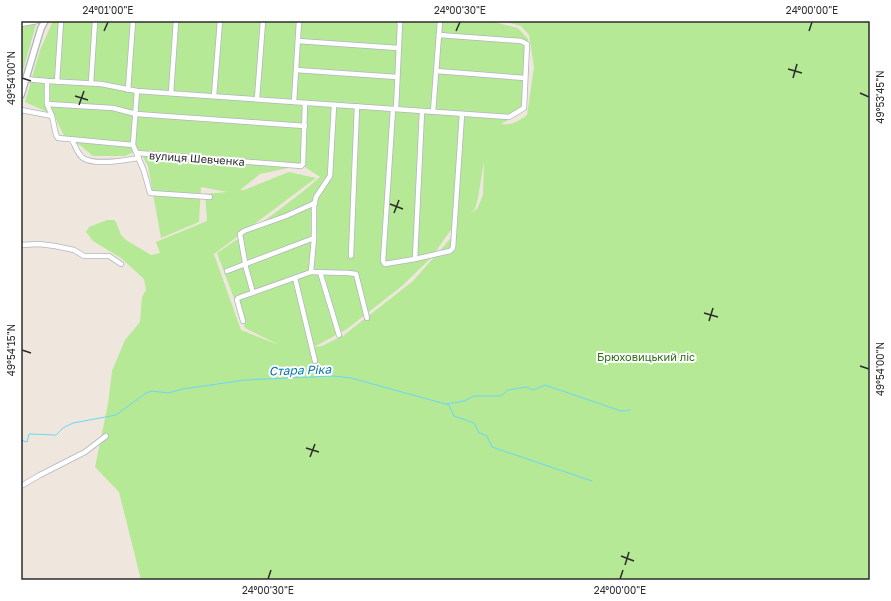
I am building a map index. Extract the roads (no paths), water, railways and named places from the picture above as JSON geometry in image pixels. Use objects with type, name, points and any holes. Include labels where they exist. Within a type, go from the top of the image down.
[{"type":"street","points":[[21,24],[37,21]]},
{"type":"street","points":[[21,95],[41,28],[45,21]]},
{"type":"street","points":[[57,82],[61,21]]},
{"type":"street","points":[[91,84],[95,21]]},
{"type":"street","points":[[128,90],[133,21]]},
{"type":"street","points":[[171,93],[176,21]]},
{"type":"street","points":[[214,96],[220,21]]},
{"type":"street","points":[[257,100],[264,21]]},
{"type":"street","points":[[294,102],[299,21]]},
{"type":"street","points":[[398,21],[400,23],[397,77],[383,261],[385,264],[450,251],[453,248],[462,114]]},
{"type":"street","points":[[433,112],[440,21]]},
{"type":"street","points":[[25,79],[101,84],[137,91],[509,117],[524,108],[527,44],[521,41],[439,35]]},
{"type":"street","points":[[298,41],[398,48]]},
{"type":"street","points":[[296,70],[397,77]]},
{"type":"street","points":[[436,71],[526,78]]},
{"type":"street","points":[[47,81],[47,104],[52,116]]},
{"type":"street","points":[[133,145],[137,91]]},
{"type":"street","points":[[47,104],[113,108],[136,114],[305,126],[306,103]]},
{"type":"street","points":[[311,272],[316,197],[330,176],[334,105]]},
{"type":"street","points":[[351,256],[358,106]]},
{"type":"street","points":[[21,110],[52,116]]},
{"type":"street","points":[[415,259],[422,111]]},
{"type":"street","name":"вулиця Шевченка","points":[[52,116],[58,138],[133,145],[138,156],[301,166],[305,126]]},
{"type":"street","points":[[72,140],[82,158],[89,161],[110,161],[138,156],[150,193],[210,197]]},
{"type":"street","points":[[253,293],[245,264],[240,234],[244,231],[286,216],[315,203]]},
{"type":"street","points":[[227,271],[314,238]]},
{"type":"street","points":[[21,245],[39,244],[74,250],[84,256],[109,256],[121,264]]},
{"type":"street","points":[[243,321],[237,300],[238,298],[311,272],[356,274],[367,318]]},
{"type":"street","points":[[320,272],[339,335]]},
{"type":"street","points":[[295,278],[315,361]]},
{"type":"street","points":[[21,486],[85,452],[106,436]]},
{"type":"waterway","name":"Стара Ріка","points":[[21,440],[27,442],[29,434],[56,435],[63,428],[73,423],[116,415],[146,393],[152,391],[168,393],[183,389],[245,380],[334,376],[351,378],[449,405],[454,416],[474,423],[479,433],[487,436],[492,447],[592,481]]},
{"type":"waterway","points":[[447,404],[464,401],[474,396],[501,396],[508,390],[526,387],[534,390],[545,385],[621,411],[630,410]]},
{"type":"park label","name":"Брюховицький ліс","points":[[646,356]]}]
